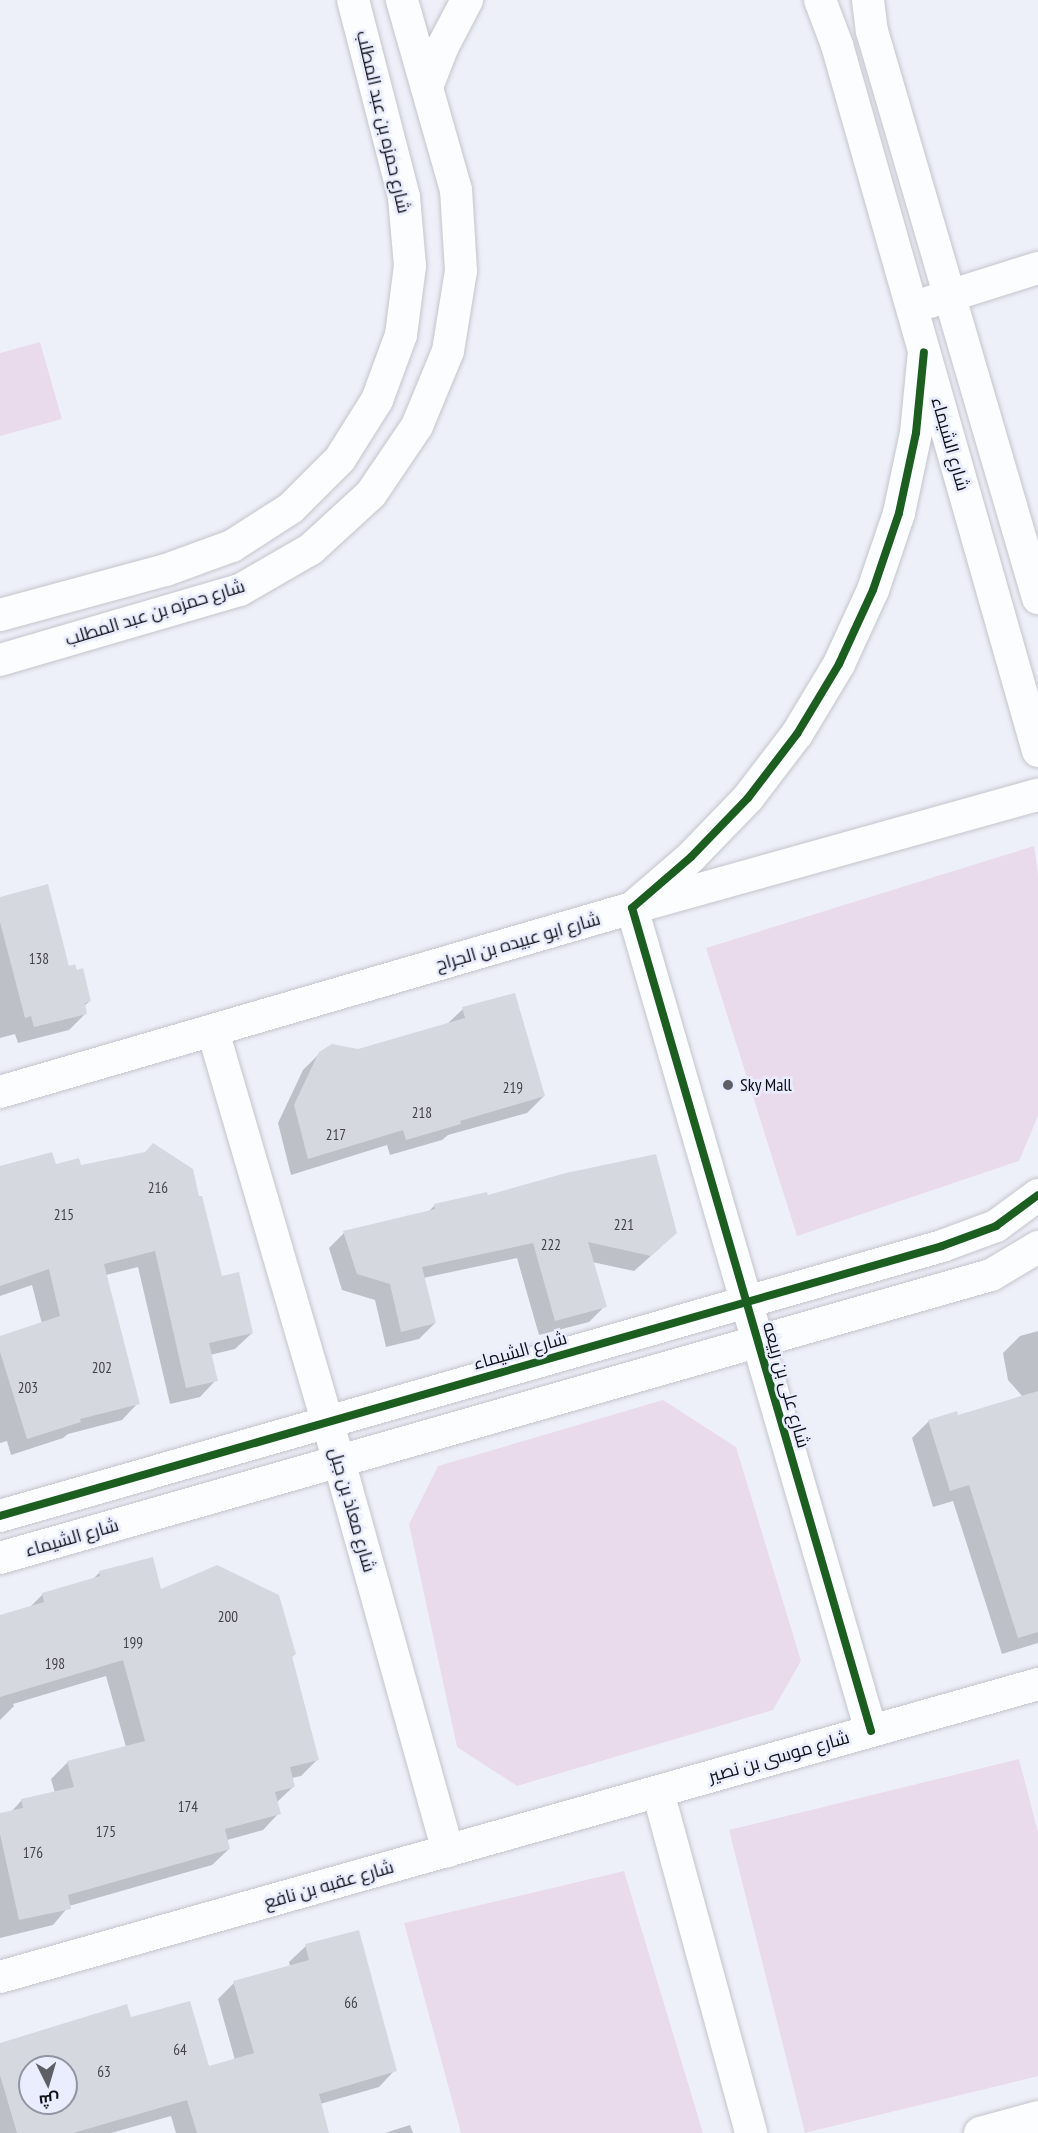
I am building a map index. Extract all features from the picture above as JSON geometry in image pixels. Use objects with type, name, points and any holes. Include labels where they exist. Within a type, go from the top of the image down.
[{"type":"street","name":"شارع حمزه بن عبد المطلب","points":[[0,615],[166,570],[232,546],[291,508],[340,459],[377,400],[401,335],[410,266],[404,197],[353,0]]},
{"type":"street","name":"شارع حمزه بن عبد المطلب","points":[[0,660],[240,590],[311,549],[371,494],[417,426],[448,351],[461,271],[456,190],[402,0]]},
{"type":"street","points":[[427,87],[443,46],[467,0]]},
{"type":"street","name":"شارع الشيماء","points":[[820,0],[837,45],[1038,751]]},
{"type":"street","points":[[868,0],[872,31],[1038,598]]},
{"type":"street","points":[[912,308],[1038,268]]},
{"type":"street","points":[[632,908],[690,857],[748,798],[797,734],[839,664],[873,590],[899,513],[916,433],[924,352]]},
{"type":"street","name":"شارع ابو عبيده بن الجراح","points":[[0,1092],[632,908],[1038,795]]},
{"type":"street","name":"شارع على بن ربيعه","points":[[632,908],[871,1731]]},
{"type":"street","name":"شارع معاذ بن جبل","points":[[213,1031],[339,1461],[448,1851]]},
{"type":"street","name":"شارع الشيماء","points":[[0,1516],[942,1246],[996,1226],[1038,1195]]},
{"type":"street","name":"شارع الشيماء","points":[[0,1558],[991,1275],[1038,1247]]},
{"type":"street","name":"شارع موسى بن نصير","points":[[658,1792],[1038,1684]]},
{"type":"street","points":[[658,1792],[751,2133]]},
{"type":"street","name":"شارع عقبه بن نافع","points":[[0,1977],[658,1792]]},
{"type":"street","points":[[980,2133],[1038,2117]]},
{"type":"shaded area","points":[[40,342],[62,419],[0,436],[0,353]]},
{"type":"shaded area","points":[[1034,846],[1038,874],[1038,1116],[1019,1161],[797,1236],[706,948]]},
{"type":"shaded area","points":[[663,1400],[736,1447],[801,1661],[773,1710],[517,1786],[457,1747],[409,1524],[438,1466]]},
{"type":"shaded area","points":[[1019,1759],[1038,1832],[1038,2076],[805,2133],[729,1830]]},
{"type":"shaded area","points":[[624,1871],[703,2133],[461,2133],[404,1923]]},
{"type":"building","points":[[48,884],[69,966],[75,964],[77,970],[83,968],[91,1001],[85,1003],[87,1014],[34,1027],[31,1016],[25,1018],[0,922],[0,897]]},
{"type":"building","points":[[515,993],[545,1096],[460,1121],[461,1124],[406,1140],[403,1130],[308,1159],[294,1105],[319,1052],[332,1044],[358,1049],[465,1018],[462,1007]]},
{"type":"building","points":[[153,1143],[193,1169],[222,1276],[239,1272],[253,1333],[209,1343],[218,1381],[186,1388],[155,1251],[104,1264],[140,1404],[80,1419],[81,1422],[27,1439],[0,1352],[0,1336],[60,1316],[49,1269],[0,1286],[0,1166],[52,1152],[56,1164],[79,1158],[81,1165],[145,1152]]},
{"type":"building","points":[[656,1154],[677,1233],[651,1256],[588,1242],[607,1307],[555,1321],[533,1243],[422,1267],[436,1323],[401,1332],[390,1284],[357,1274],[343,1231],[435,1209],[434,1204],[487,1192],[488,1195],[566,1173]]},
{"type":"building","points":[[1038,1391],[1038,1632],[1018,1638],[969,1485],[950,1491],[928,1420],[957,1411],[958,1415]]},
{"type":"building","points":[[153,1557],[161,1589],[217,1565],[279,1595],[296,1654],[292,1656],[319,1760],[290,1767],[295,1787],[275,1792],[281,1814],[225,1829],[230,1849],[68,1895],[71,1909],[19,1920],[0,1834],[0,1813],[23,1808],[21,1799],[74,1787],[67,1761],[145,1741],[123,1660],[0,1697],[0,1615],[44,1602],[42,1593],[100,1576],[99,1571]]},
{"type":"building","points":[[359,1930],[397,2071],[319,2094],[329,2133],[197,2133],[187,2100],[73,2133],[17,2133],[0,2075],[0,2043],[127,2004],[131,2017],[190,2001],[209,2066],[254,2053],[233,1981],[309,1960],[305,1944]]},
{"type":"cycle path","points":[[871,1731],[632,908],[691,857],[748,798],[797,734],[839,664],[873,590],[899,513],[916,433],[924,352]]},
{"type":"cycle path","points":[[0,1516],[942,1246],[996,1226],[1038,1195]]},
{"type":"place","name":"Sky Mall","points":[[728,1085]]}]
